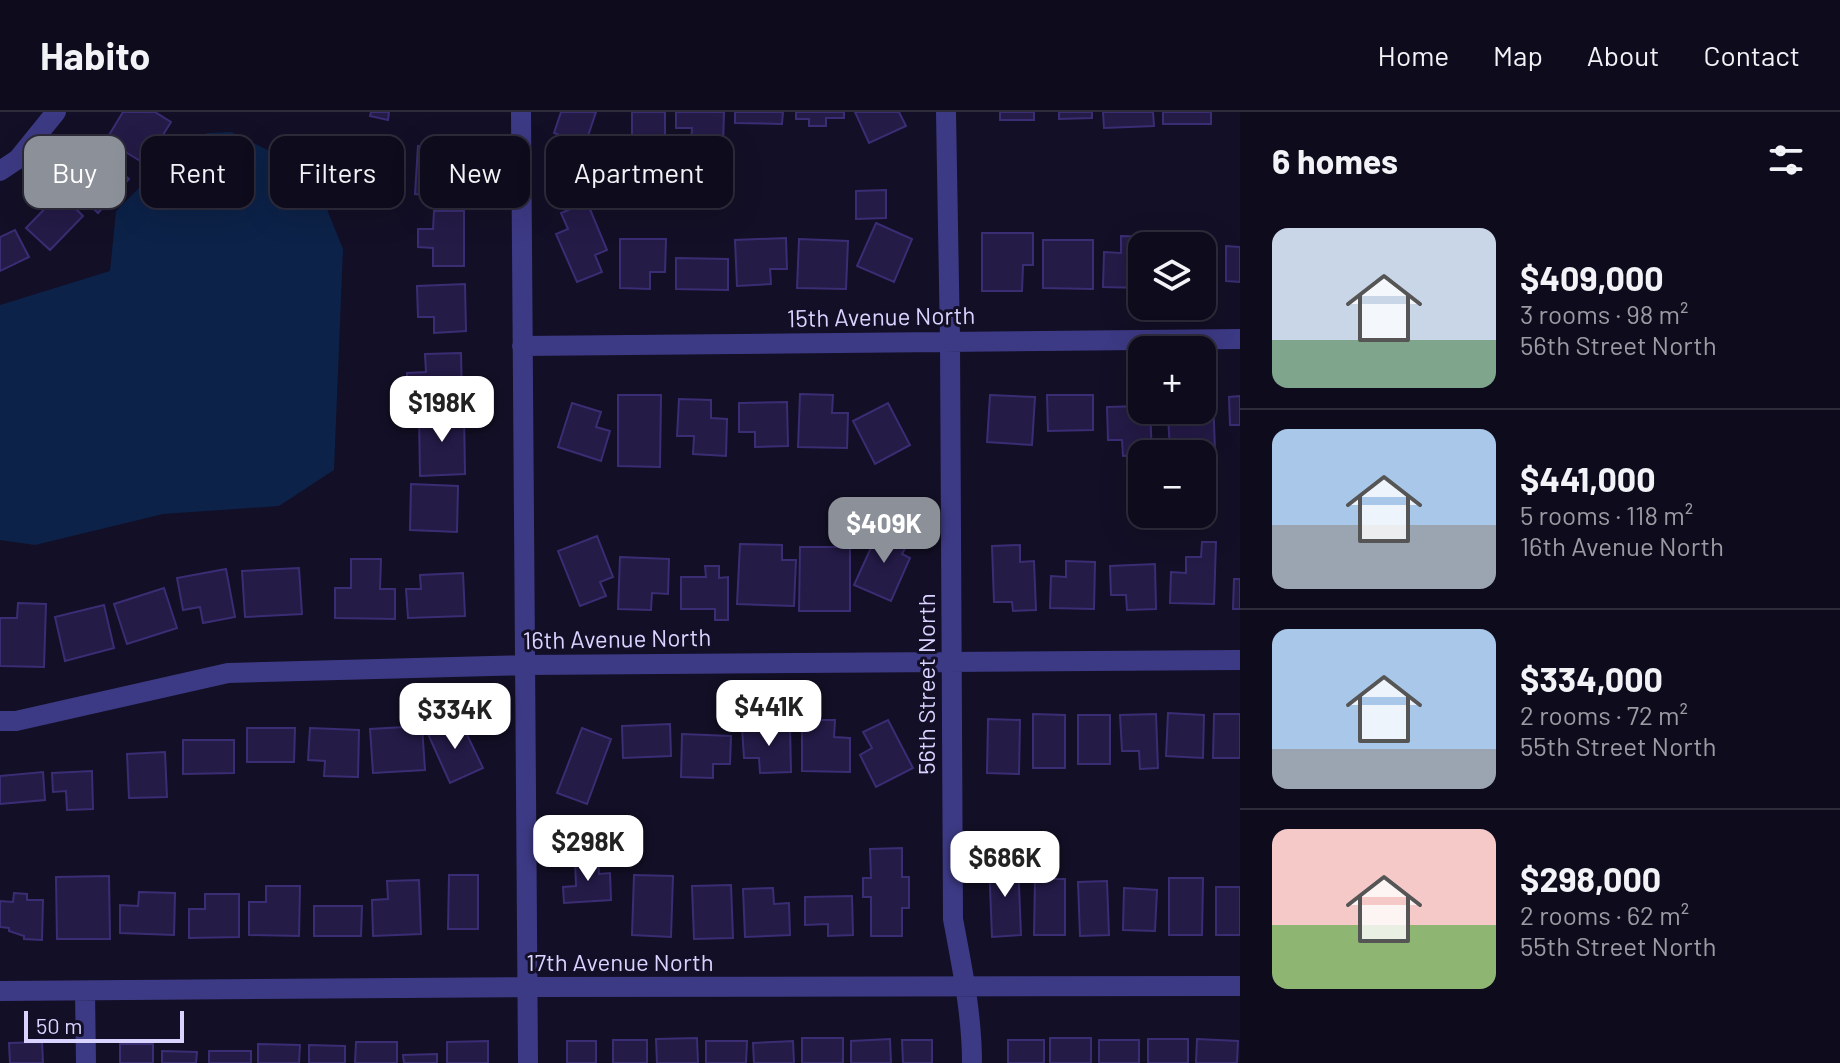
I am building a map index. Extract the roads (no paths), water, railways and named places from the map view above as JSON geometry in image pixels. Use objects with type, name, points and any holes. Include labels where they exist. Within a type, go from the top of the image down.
[{"type":"street","points":[[0,171],[18,159],[56,112]]},
{"type":"street","points":[[521,112],[528,1063]]},
{"type":"street","name":"56th Street North","points":[[946,112],[953,919],[972,1030],[972,1063]]},
{"type":"street","name":"15th Avenue North","points":[[522,346],[1240,339]]},
{"type":"street","name":"16th Avenue North","points":[[0,721],[16,721],[228,673],[525,665],[1240,660]]},
{"type":"street","name":"17th Avenue North","points":[[0,991],[1240,986]]},
{"type":"street","points":[[85,991],[86,1063]]},
{"type":"water","points":[[231,132],[239,136],[203,136]]},
{"type":"water","points":[[254,143],[270,151],[270,208],[326,208],[343,249],[334,470],[279,506],[163,514],[35,545],[0,540],[0,305],[110,271],[116,211],[125,208],[125,202],[141,186],[141,208],[254,208]]}]
